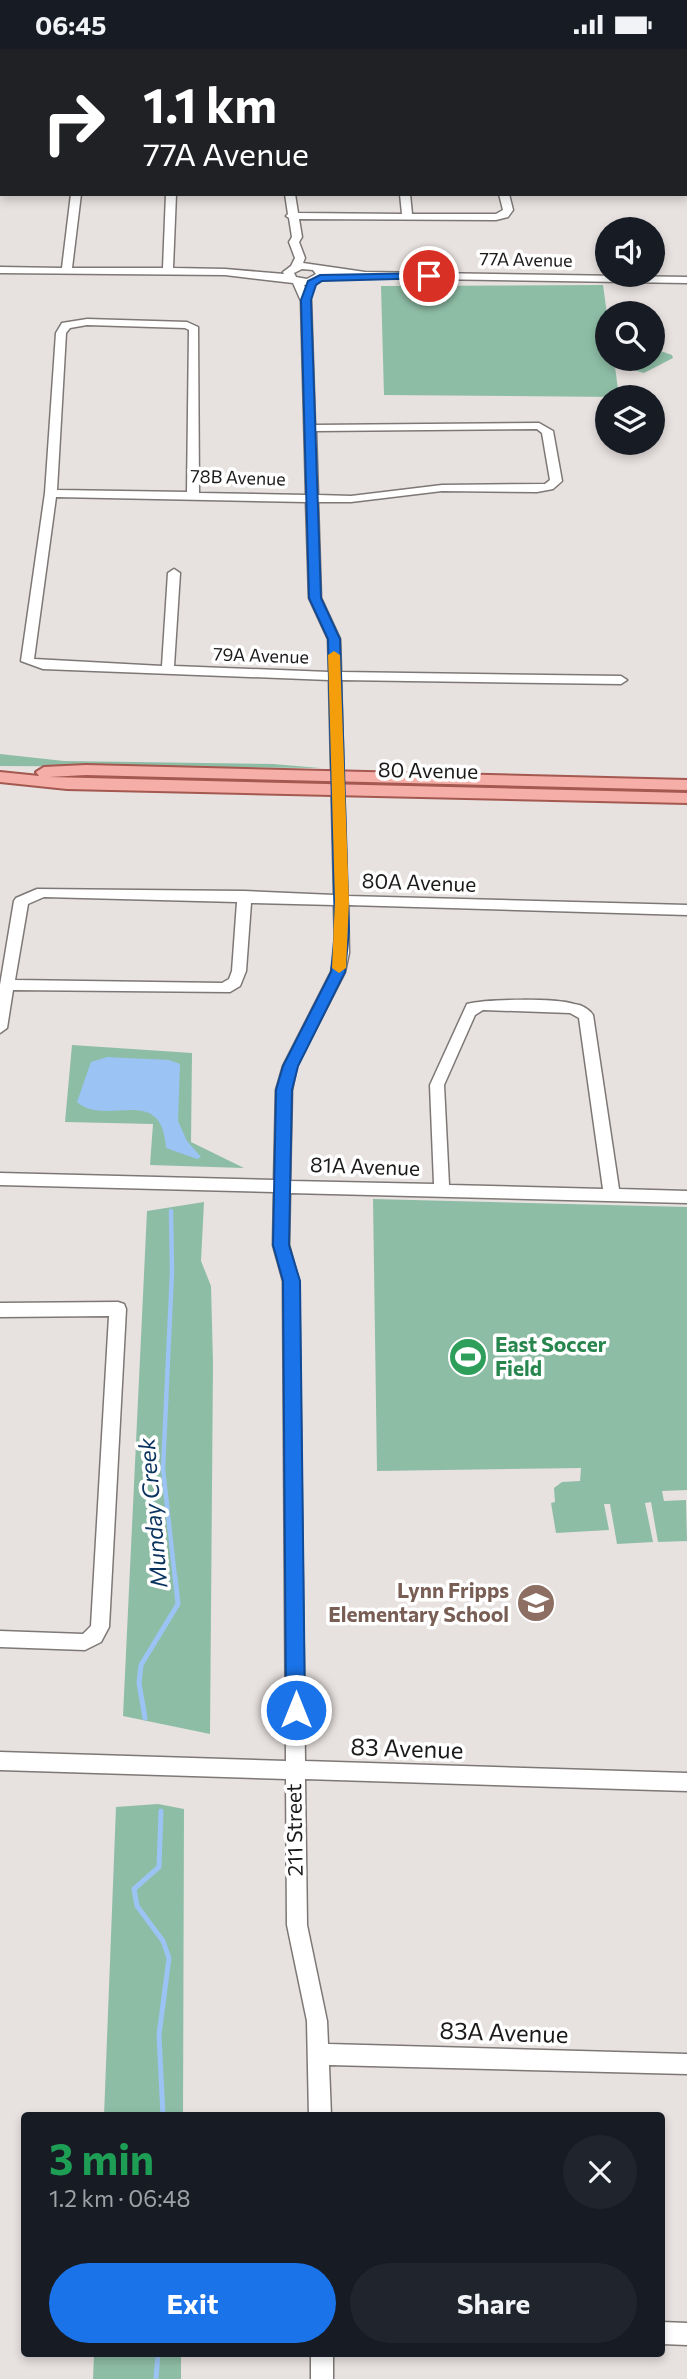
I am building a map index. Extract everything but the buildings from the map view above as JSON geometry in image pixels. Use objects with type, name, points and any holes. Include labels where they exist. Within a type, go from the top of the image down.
[{"type":"main road","name":"80 Avenue","points":[[0,776],[67,784],[687,785]]},
{"type":"main road","name":"80 Avenue","points":[[338,783],[687,798]]},
{"type":"street","points":[[67,269],[76,196]]},
{"type":"street","points":[[168,271],[172,196]]},
{"type":"street","name":"211 Street","points":[[290,196],[291,216],[297,237],[303,242],[317,274],[306,300]]},
{"type":"street","points":[[405,196],[407,216]]},
{"type":"street","points":[[291,216],[505,215],[508,210],[504,196]]},
{"type":"street","name":"211 Street","points":[[297,237],[294,242],[300,258],[294,274],[306,300],[312,428],[315,598],[334,639],[342,901],[342,953],[338,972],[286,1077],[281,1245],[291,1281],[294,1770],[298,1939],[314,1998],[320,2054],[320,2112]]},
{"type":"street","points":[[0,270],[317,274]]},
{"type":"street","points":[[294,274],[317,274]]},
{"type":"street","name":"77A Avenue","points":[[317,274],[687,281]]},
{"type":"street","points":[[51,493],[61,333],[69,324],[187,325],[194,329],[193,494]]},
{"type":"street","name":"78B Avenue","points":[[51,493],[371,498],[442,488],[549,487],[556,481],[547,431],[540,427],[312,428]]},
{"type":"street","name":"79A Avenue","points":[[51,493],[27,661],[43,666],[335,676],[621,680]]},
{"type":"street","points":[[168,670],[174,573]]},
{"type":"street","name":"80A Avenue","points":[[7,985],[20,907],[25,897],[42,892],[687,910]]},
{"type":"street","points":[[0,1028],[7,985],[210,990],[232,984],[239,971],[244,896]]},
{"type":"street","points":[[442,1191],[437,1085],[472,1008],[483,1005],[582,1010],[586,1015],[612,1195]]},
{"type":"street","name":"81A Avenue","points":[[0,1179],[687,1197]]},
{"type":"street","points":[[0,1310],[118,1309],[102,1617],[95,1636],[78,1642],[0,1639]]},
{"type":"street","name":"83 Avenue","points":[[0,1761],[687,1782]]},
{"type":"street","name":"83A Avenue","points":[[320,2054],[687,2064]]},
{"type":"street","points":[[665,2333],[687,2333]]},
{"type":"street","points":[[322,2357],[322,2379]]},
{"type":"green space","points":[[381,286],[603,287],[605,301],[595,301],[595,371],[616,371],[617,385],[595,385],[595,397],[384,395]]},
{"type":"green space","points":[[665,353],[672,355],[673,358],[665,362]]},
{"type":"green space","points":[[0,754],[64,761],[273,764],[320,768],[0,766]]},
{"type":"green space","points":[[72,1045],[192,1053],[191,1142],[244,1168],[150,1165],[153,1124],[65,1122]]},
{"type":"green space","points":[[373,1199],[687,1207],[687,1490],[662,1491],[664,1501],[686,1500],[687,1541],[658,1542],[651,1502],[645,1503],[653,1542],[617,1544],[610,1504],[604,1504],[609,1530],[556,1533],[551,1503],[555,1502],[554,1488],[562,1482],[580,1481],[581,1468],[377,1471]]},
{"type":"green space","points":[[204,1202],[201,1261],[211,1286],[213,1363],[210,1734],[123,1716],[147,1211]]},
{"type":"green space","points":[[158,1804],[184,1809],[183,2112],[104,2112],[116,1807]]},
{"type":"green space","points":[[94,2357],[181,2357],[181,2379],[93,2379]]},
{"type":"water","points":[[107,1057],[169,1060],[180,1064],[178,1121],[187,1141],[201,1157],[197,1159],[166,1148],[162,1128],[154,1117],[144,1111],[103,1111],[89,1109],[77,1102],[91,1062]]},
{"type":"waterway","name":"Munday Creek","points":[[171,1211],[172,1272],[163,1469],[175,1578]]},
{"type":"waterway","name":"Munday Creek","points":[[145,1718],[139,1683],[141,1665],[178,1604],[175,1576]]},
{"type":"waterway","name":"Munday Creek","points":[[161,1811],[159,1867],[134,1889],[137,1906],[163,1941],[169,1958],[159,2035],[163,2112]]},
{"type":"waterway","name":"Munday Creek","points":[[156,2379],[158,2357]]},
{"type":"slow traffic","points":[[334,655],[342,901],[342,953],[339,968]]},
{"type":"place","name":"East Soccer Field","points":[[468,1357]]},
{"type":"place","name":"Lynn Fripps Elementary School","points":[[536,1603]]},
{"type":"route","points":[[296,1710],[291,1281],[281,1245],[284,1090],[290,1066],[338,972],[342,953],[334,639],[315,598],[312,428],[306,300],[310,296],[313,281],[320,278],[365,275],[429,276]]}]
